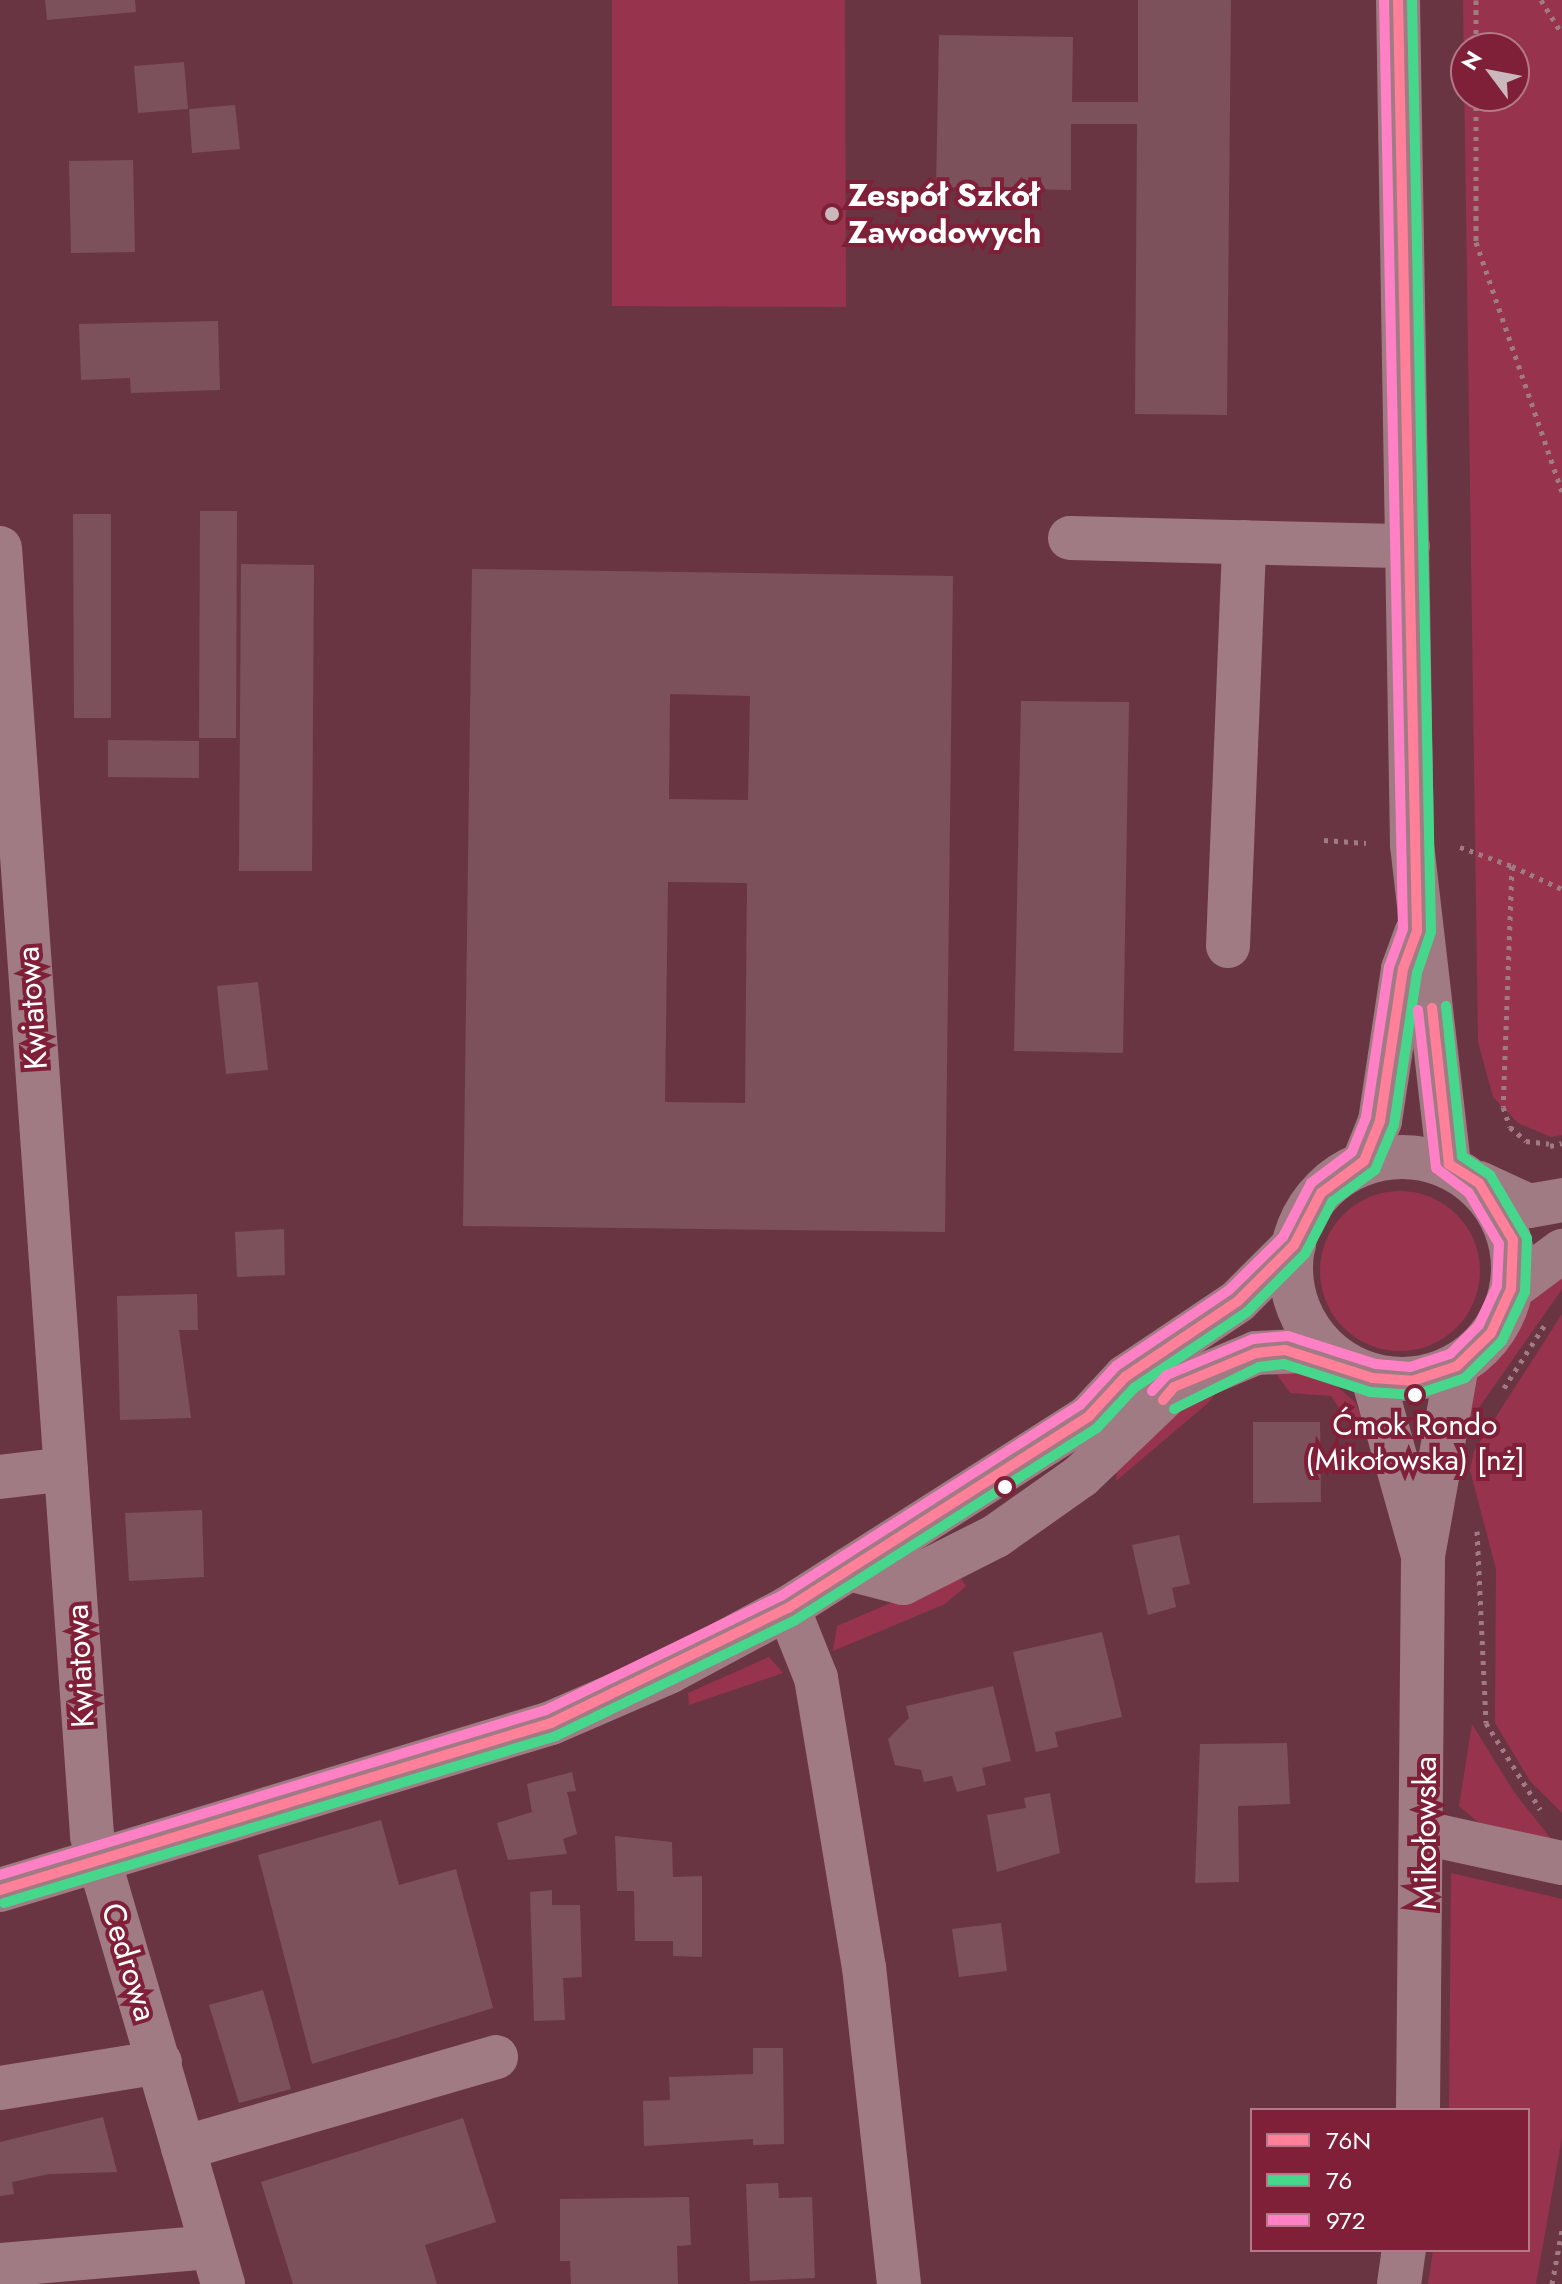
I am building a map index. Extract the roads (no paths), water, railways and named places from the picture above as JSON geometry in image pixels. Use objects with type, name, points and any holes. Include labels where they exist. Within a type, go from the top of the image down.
[{"type":"street","points":[[0,1890],[551,1723],[788,1608],[1089,1416],[1174,1387],[1256,1353],[1301,1351],[1353,1369],[1412,1381],[1457,1366],[1491,1333],[1511,1289],[1513,1240],[1464,1174],[1437,1107],[1431,975],[1417,931],[1398,0]]},
{"type":"street","points":[[1070,538],[1408,546]]},
{"type":"street","points":[[1228,946],[1244,542]]},
{"type":"street","name":"Kwiatowa","points":[[0,548],[97,1861]]},
{"type":"street","points":[[1364,1161],[1380,1121],[1403,969],[1417,931]]},
{"type":"street","points":[[1089,1416],[1125,1377],[1238,1301],[1294,1245],[1321,1193],[1364,1161],[1415,1154],[1529,1206],[1562,1200]]},
{"type":"street","points":[[1294,1245],[1291,1299],[1308,1334],[1353,1369]]},
{"type":"street","points":[[1511,1289],[1562,1251]]},
{"type":"street","name":"Mikołowska","points":[[1418,2108],[1424,1833],[1423,1556],[1457,1366]]},
{"type":"street","name":"Mikołowska","points":[[1353,1369],[1423,1556]]},
{"type":"street","points":[[849,1569],[903,1583],[996,1536],[1081,1476],[1174,1387]]},
{"type":"street","points":[[0,1477],[66,1469]]},
{"type":"street","points":[[788,1608],[819,1693],[864,1967],[899,2284]]},
{"type":"street","points":[[1424,1833],[1562,1863]]},
{"type":"street","name":"Cedrowa","points":[[0,2265],[216,2265],[160,2062],[97,1861]]},
{"type":"street","points":[[183,2148],[496,2057]]},
{"type":"street","name":"Cedrowa","points":[[0,2088],[160,2062]]},
{"type":"street","points":[[1399,2284],[1404,2252]]},
{"type":"place","name":"Zespół Szkół Zawodowych","points":[[832,214]]},
{"type":"place","name":"Ćmok Rondo (Mikołowska) [nż]","points":[[1415,1395]]}]
